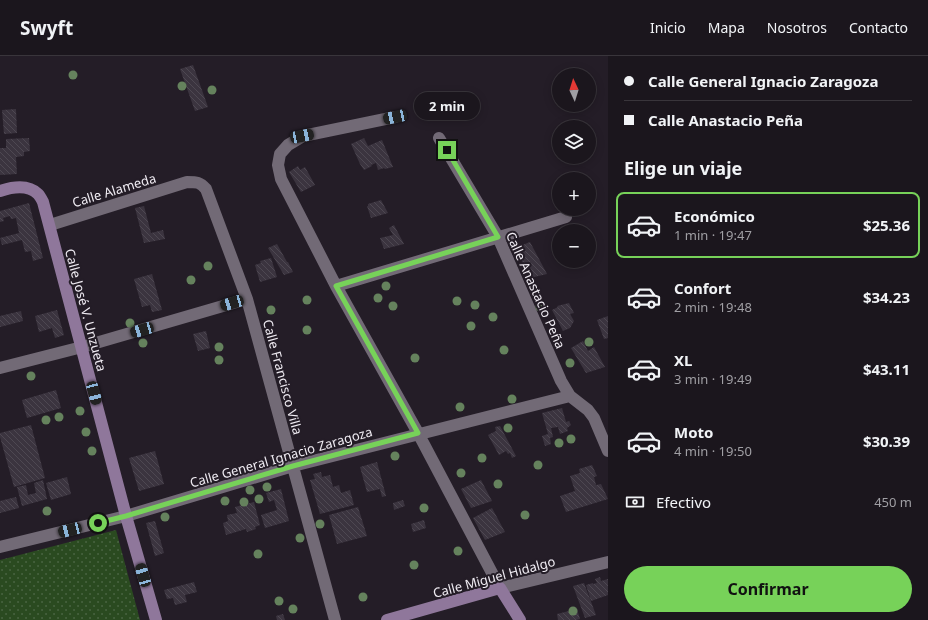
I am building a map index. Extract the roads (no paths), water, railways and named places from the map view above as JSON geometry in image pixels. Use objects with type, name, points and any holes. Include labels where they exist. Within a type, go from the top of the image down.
[{"type":"street","points":[[395,117],[302,136],[288,145],[280,154],[278,165],[281,179],[336,286],[418,433],[500,588],[520,620]]},
{"type":"street","name":"Calle Anastacio Peña","points":[[440,138],[498,237],[561,381],[570,396],[588,410],[594,418],[608,451]]},
{"type":"street","name":"Calle Alameda","points":[[50,225],[188,182]]},
{"type":"street","name":"Calle Francisco Villa","points":[[188,182],[202,184],[206,189],[246,299],[335,620]]},
{"type":"street","name":"Calle José V. Unzueta","points":[[0,191],[15,187],[24,188],[38,194],[43,202],[126,516],[156,620]]},
{"type":"street","points":[[336,286],[566,217]]},
{"type":"street","points":[[0,368],[82,347],[246,299]]},
{"type":"street","name":"Calle General Ignacio Zaragoza","points":[[0,547],[126,516],[293,466],[418,433],[570,396]]},
{"type":"street","name":"Calle Miguel Hidalgo","points":[[387,620],[500,588],[608,562]]}]
